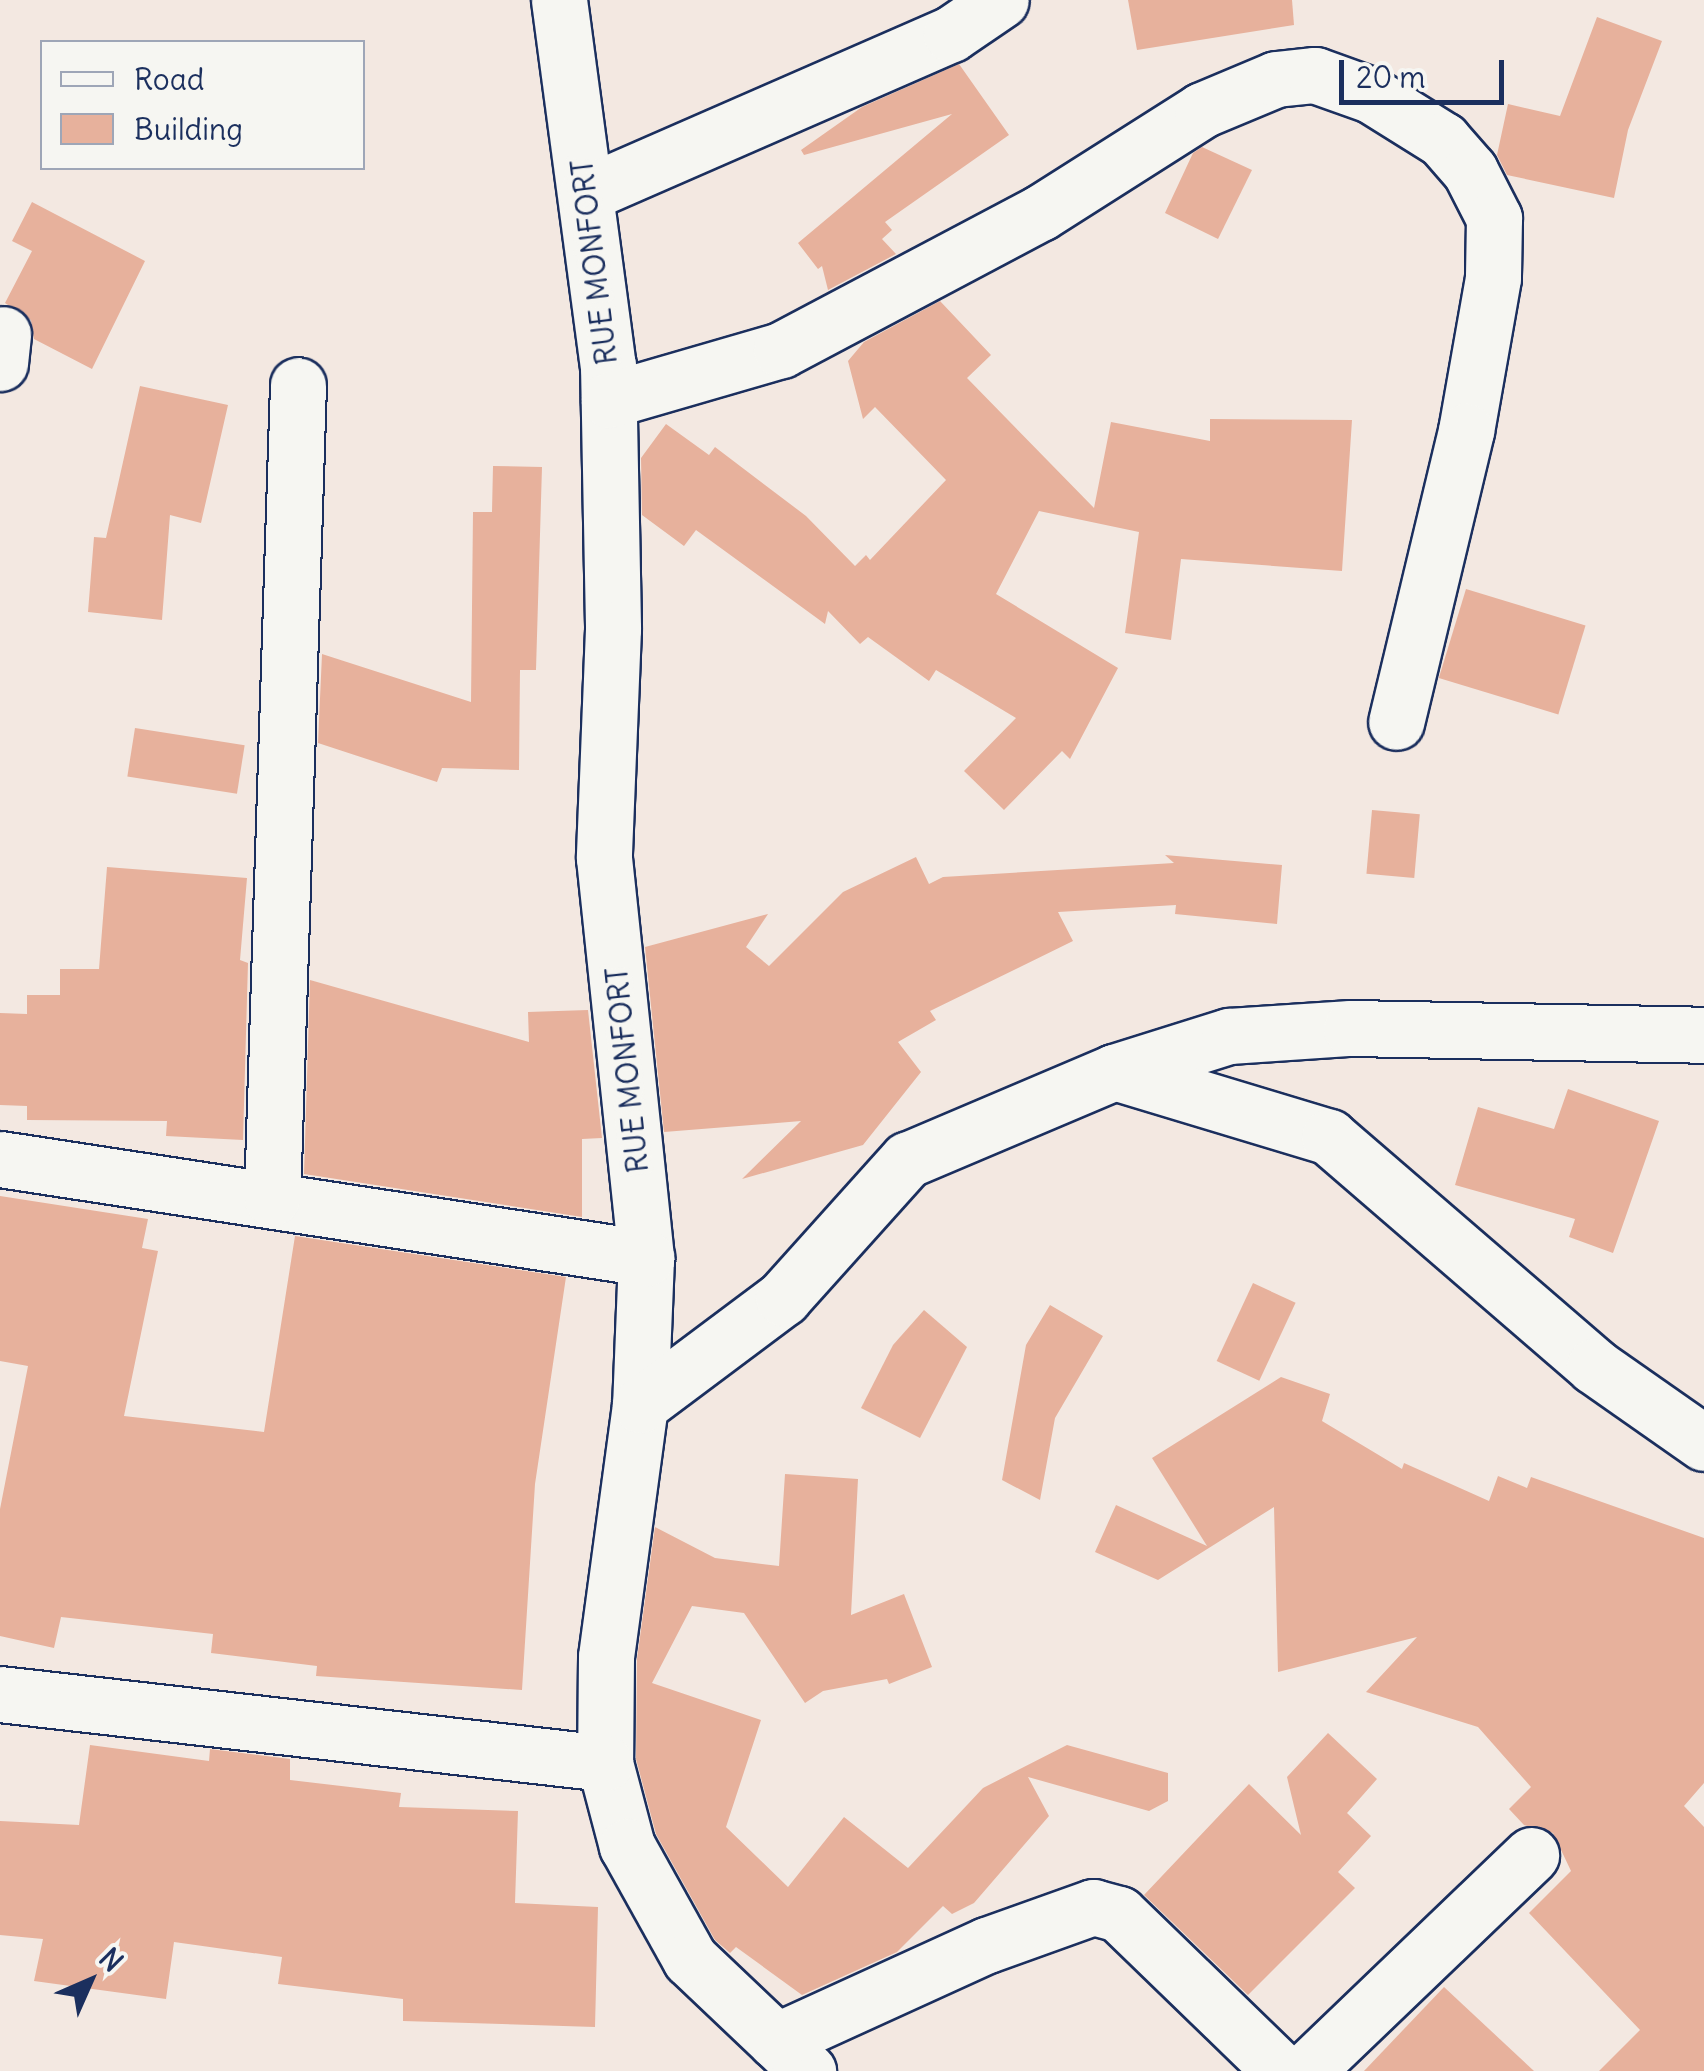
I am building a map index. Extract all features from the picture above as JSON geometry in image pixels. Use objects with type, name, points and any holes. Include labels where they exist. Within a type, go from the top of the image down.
[{"type":"street","name":"RUE MONFORT","points":[[559,0],[587,193],[609,400],[614,629],[604,858],[646,1258],[640,1405],[606,1658],[605,1763],[627,1846],[690,1958],[792,2056]]},
{"type":"street","points":[[587,193],[950,34],[1002,0]]},
{"type":"street","points":[[609,400],[780,350],[1040,213],[1202,110],[1276,79],[1316,75],[1370,95],[1443,140],[1470,171],[1494,218],[1493,278],[1466,431],[1396,722]]},
{"type":"street","points":[[272,1198],[298,384]]},
{"type":"street","points":[[640,1405],[783,1298],[907,1160],[1114,1072],[1228,1036],[1352,1028],[1704,1036]]},
{"type":"street","points":[[1114,1072],[1330,1137],[1594,1366],[1704,1444]]},
{"type":"street","points":[[0,1159],[646,1258]]},
{"type":"street","points":[[0,1694],[605,1763]]},
{"type":"street","points":[[1306,2071],[1531,1855]]},
{"type":"street","points":[[792,2056],[987,1944],[1093,1908],[1119,1914],[1281,2071]]},
{"type":"building","points":[[1128,0],[1292,0],[1294,25],[1137,50]]},
{"type":"building","points":[[1597,17],[1662,41],[1628,130],[1614,198],[1507,175],[1497,155],[1508,104],[1560,116]]},
{"type":"building","points":[[959,64],[1009,135],[885,222],[892,230],[882,239],[896,254],[828,290],[822,266],[818,269],[798,243],[952,114],[804,155],[801,150],[862,107]]},
{"type":"building","points":[[1202,147],[1252,170],[1218,239],[1165,213],[1193,153]]},
{"type":"building","points":[[32,202],[145,261],[92,369],[34,339],[31,320],[5,303],[32,251],[12,241]]},
{"type":"building","points":[[940,301],[991,355],[967,378],[1094,508],[1111,422],[1210,441],[1210,419],[1352,420],[1342,571],[1181,559],[1171,640],[1125,633],[1139,532],[1039,511],[996,594],[1118,668],[1070,759],[1062,751],[1004,810],[964,771],[1016,718],[936,670],[929,681],[868,637],[860,644],[828,611],[825,624],[696,530],[684,546],[642,515],[641,458],[666,424],[709,455],[715,447],[806,516],[855,566],[866,555],[870,560],[946,480],[875,407],[863,419],[848,361],[864,342]]},
{"type":"building","points":[[140,386],[228,405],[201,523],[170,515],[162,620],[88,612],[94,537],[106,538]]},
{"type":"building","points":[[493,466],[542,467],[536,670],[520,670],[519,770],[442,768],[437,782],[318,743],[322,654],[471,702],[473,512],[492,512]]},
{"type":"building","points":[[1466,589],[1586,626],[1558,714],[1439,678]]},
{"type":"building","points":[[135,728],[245,745],[237,794],[127,776]]},
{"type":"building","points":[[1372,810],[1420,814],[1414,878],[1366,874]]},
{"type":"building","points":[[1165,855],[1282,865],[1277,924],[1175,914],[1176,905],[1058,912],[1073,941],[930,1011],[936,1020],[898,1042],[921,1072],[863,1145],[742,1179],[801,1121],[664,1132],[645,947],[768,914],[746,947],[769,966],[843,892],[916,857],[929,884],[943,877],[1174,863]]},
{"type":"building","points":[[107,867],[247,878],[240,960],[248,963],[243,1140],[166,1136],[167,1121],[27,1120],[27,1106],[0,1105],[0,1013],[27,1014],[27,995],[60,995],[60,969],[99,969]]},
{"type":"building","points":[[310,980],[529,1042],[528,1012],[588,1010],[602,1138],[582,1139],[582,1217],[304,1174]]},
{"type":"building","points":[[1568,1089],[1659,1121],[1613,1253],[1569,1237],[1575,1219],[1455,1185],[1478,1107],[1554,1129]]},
{"type":"building","points":[[0,1196],[148,1219],[142,1248],[158,1251],[124,1416],[264,1432],[295,1236],[566,1277],[535,1484],[522,1690],[316,1676],[317,1666],[211,1653],[213,1634],[61,1617],[54,1648],[0,1636],[0,1509],[28,1366],[0,1361]]},
{"type":"building","points":[[1253,1283],[1296,1303],[1259,1381],[1217,1361]]},
{"type":"building","points":[[1050,1305],[1103,1336],[1055,1418],[1040,1500],[1002,1480],[1026,1345]]},
{"type":"building","points":[[924,1310],[967,1347],[920,1438],[861,1408],[893,1345]]},
{"type":"building","points":[[1281,1377],[1330,1394],[1322,1421],[1402,1469],[1404,1463],[1489,1501],[1498,1476],[1527,1488],[1531,1477],[1704,1538],[1704,1783],[1684,1806],[1704,1827],[1704,2071],[1599,2071],[1640,2030],[1529,1913],[1571,1871],[1553,1833],[1524,1825],[1509,1809],[1531,1787],[1478,1727],[1366,1692],[1417,1637],[1278,1672],[1274,1507],[1158,1580],[1095,1552],[1116,1505],[1207,1546],[1152,1458]]},
{"type":"building","points":[[785,1474],[858,1479],[851,1615],[904,1594],[932,1667],[889,1684],[887,1679],[823,1691],[805,1703],[744,1613],[692,1606],[652,1683],[761,1720],[726,1827],[788,1887],[844,1817],[908,1868],[983,1788],[1067,1745],[1168,1773],[1168,1801],[1149,1811],[1028,1777],[1049,1816],[974,1903],[952,1914],[943,1906],[897,1952],[802,1995],[736,1947],[730,1953],[715,1940],[656,1834],[636,1759],[637,1659],[655,1527],[715,1558],[779,1566]]},
{"type":"building","points":[[1328,1733],[1377,1779],[1347,1813],[1371,1836],[1338,1872],[1355,1888],[1248,1995],[1144,1895],[1249,1784],[1301,1835],[1287,1777]]},
{"type":"building","points":[[90,1745],[209,1761],[210,1749],[290,1759],[290,1780],[401,1793],[399,1807],[518,1811],[515,1903],[598,1907],[595,2027],[403,2021],[403,1999],[278,1984],[282,1957],[174,1942],[166,1999],[34,1981],[43,1939],[0,1935],[0,1821],[79,1825]]},
{"type":"building","points":[[1444,1987],[1534,2071],[1364,2071]]}]
